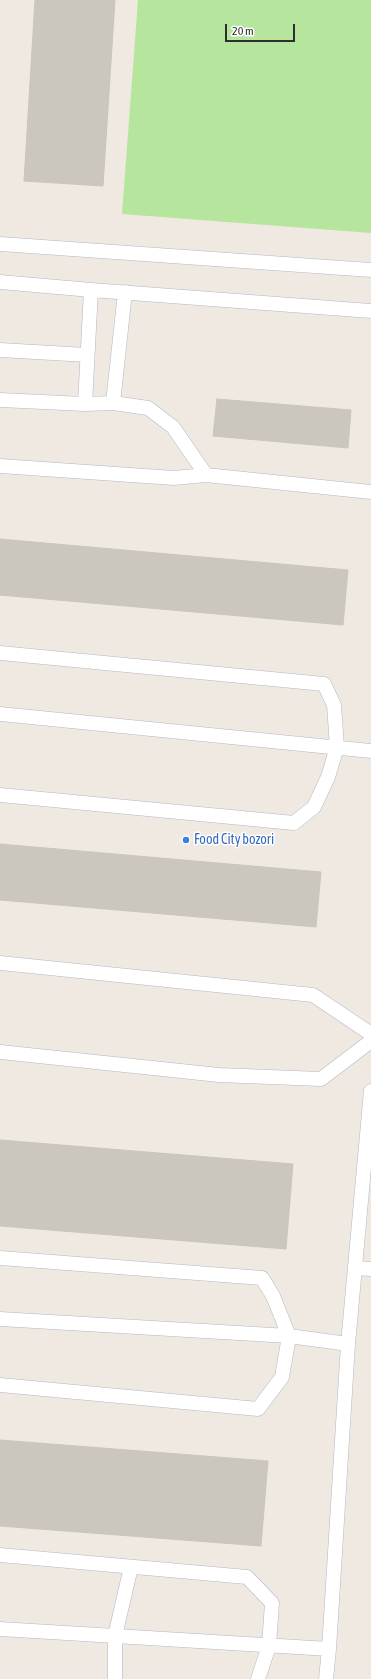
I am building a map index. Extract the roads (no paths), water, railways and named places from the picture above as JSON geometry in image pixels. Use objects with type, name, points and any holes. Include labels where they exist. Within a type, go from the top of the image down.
[{"type":"lane","points":[[0,244],[371,270]]},
{"type":"lane","points":[[0,282],[371,311]]},
{"type":"lane","points":[[85,404],[91,290]]},
{"type":"lane","points":[[113,403],[124,292]]},
{"type":"lane","points":[[0,350],[87,355]]},
{"type":"lane","points":[[0,400],[85,404],[113,403],[148,408],[174,427],[206,475]]},
{"type":"lane","points":[[0,466],[174,478],[206,475],[371,492]]},
{"type":"lane","points":[[0,653],[324,684],[334,705],[337,747],[328,777],[314,807],[294,823],[0,795]]},
{"type":"lane","points":[[0,714],[371,751]]},
{"type":"lane","points":[[0,963],[313,995],[371,1034]]},
{"type":"lane","points":[[0,1052],[219,1075],[321,1079],[371,1041]]},
{"type":"lane","points":[[326,1679],[348,1344],[371,1091]]},
{"type":"lane","points":[[0,1258],[262,1278],[273,1296],[289,1336],[282,1377],[258,1409],[0,1385]]},
{"type":"lane","points":[[355,1268],[371,1269]]},
{"type":"lane","points":[[0,1319],[289,1336],[348,1344]]},
{"type":"lane","points":[[0,1555],[247,1578],[272,1604],[269,1646],[258,1679]]},
{"type":"lane","points":[[115,1679],[115,1636],[131,1567]]},
{"type":"lane","points":[[0,1629],[329,1649]]},
{"type":"place","name":"Food City bozori","points":[[186,840]]}]
